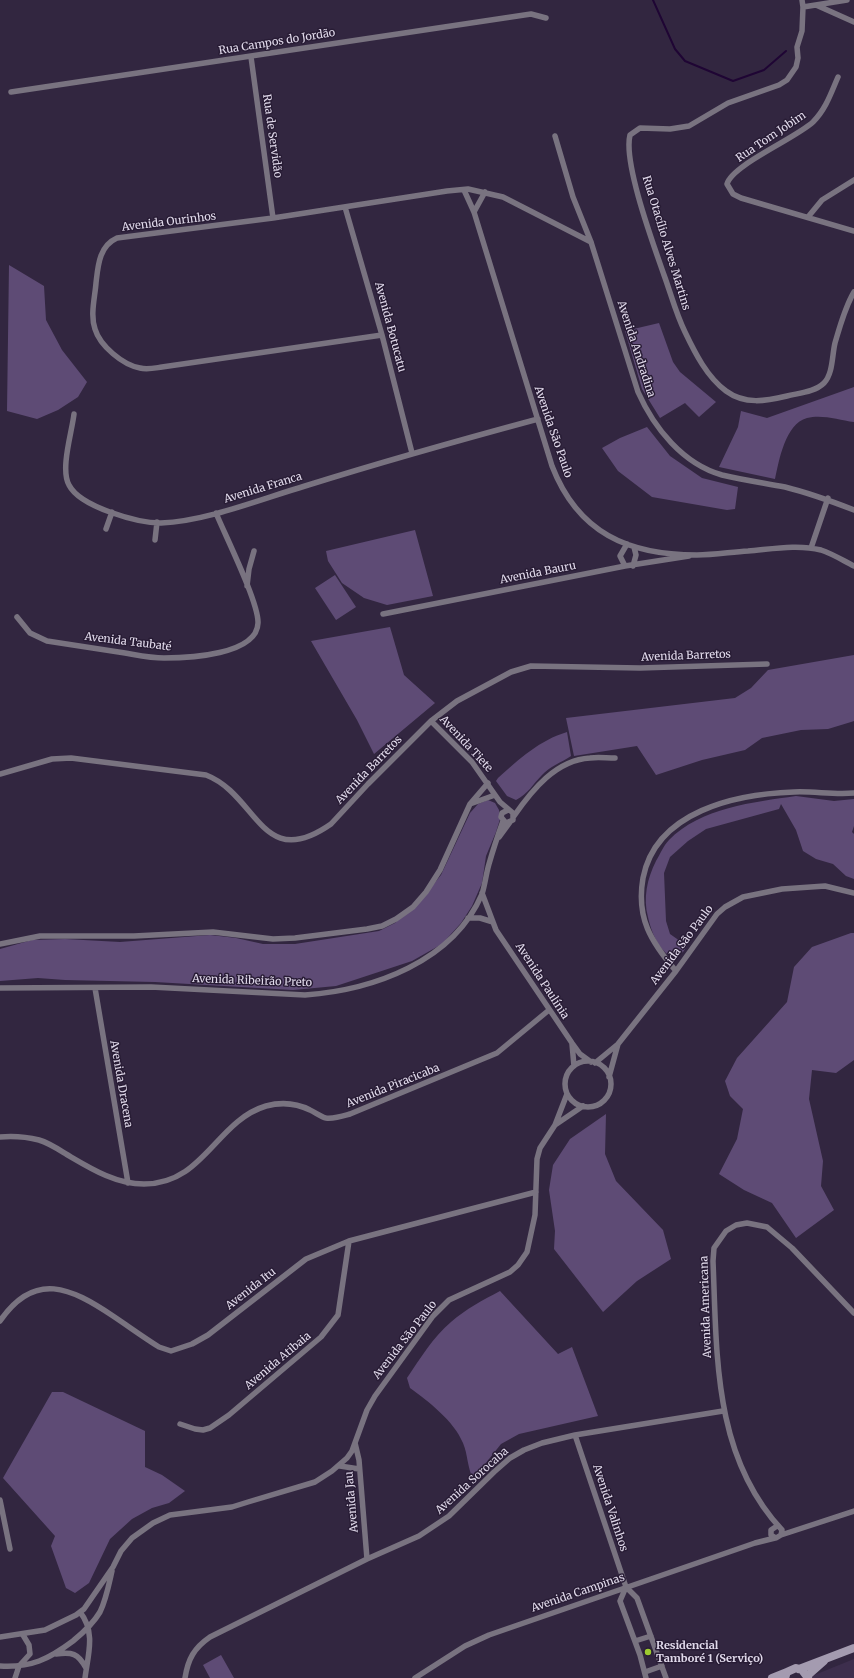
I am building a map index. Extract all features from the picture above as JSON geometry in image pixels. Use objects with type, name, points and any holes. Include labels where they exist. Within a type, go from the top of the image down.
[{"type":"main road","points":[[772,1678],[786,1675],[793,1669],[799,1669],[854,1648]]},
{"type":"main road","points":[[799,1669],[807,1677],[828,1658]]},
{"type":"street","name":"Rua Otacílio Alves Martins","points":[[802,0],[802,31],[797,47],[798,58],[796,67],[787,80],[767,91],[728,103],[689,126],[670,129],[640,128],[630,135],[630,155],[634,177],[648,229],[679,319],[706,368],[716,382],[727,392],[752,401],[764,402],[804,392],[822,385],[828,376],[835,343],[854,292]]},
{"type":"street","points":[[803,7],[847,0]]},
{"type":"street","points":[[816,5],[854,22]]},
{"type":"street","name":"Rua Campos do Jordão","points":[[11,92],[531,14],[546,18]]},
{"type":"street","name":"Rua de Servidão","points":[[251,57],[273,218]]},
{"type":"street","name":"Rua Tom Jobim","points":[[808,217],[741,198],[729,190],[727,184],[733,174],[812,123],[822,111],[831,96],[838,77]]},
{"type":"street","name":"Avenida Andradina","points":[[555,136],[574,197],[592,242],[638,392],[645,408],[670,441],[685,455],[704,468],[722,475],[784,487],[828,498],[854,510]]},
{"type":"street","points":[[854,180],[822,200],[808,217],[854,231]]},
{"type":"street","name":"Avenida Ourinhos","points":[[382,335],[147,369],[139,368],[128,364],[115,355],[103,343],[94,329],[93,317],[99,264],[105,248],[110,242],[117,238],[273,218],[464,190],[485,192],[503,197],[592,242]]},
{"type":"street","name":"Avenida São Paulo","points":[[464,190],[474,212],[556,476],[572,504],[582,517],[598,529],[627,544],[646,550],[697,555],[792,547],[811,548],[822,551],[854,566]]},
{"type":"street","points":[[474,212],[485,192]]},
{"type":"street","name":"Avenida Botucatu","points":[[345,207],[382,335],[412,453]]},
{"type":"street","name":"Avenida Franca","points":[[74,414],[66,470],[66,479],[73,492],[84,500],[112,512],[143,521],[157,522],[185,520],[216,513],[412,453],[538,419]]},
{"type":"street","points":[[811,548],[828,498]]},
{"type":"street","points":[[106,529],[112,512]]},
{"type":"street","name":"Avenida Taubaté","points":[[17,617],[30,633],[47,641],[162,658],[195,656],[225,651],[252,639],[258,622],[247,586],[216,513]]},
{"type":"street","points":[[155,540],[157,522]]},
{"type":"street","points":[[626,566],[620,556],[627,544]]},
{"type":"street","points":[[633,566],[636,554],[634,547]]},
{"type":"street","points":[[247,586],[249,569],[254,551]]},
{"type":"street","name":"Avenida Bauru","points":[[383,614],[626,566],[697,555]]},
{"type":"street","name":"Avenida Barretos","points":[[0,774],[52,759],[71,758],[206,775],[227,786],[266,830],[281,839],[297,840],[317,834],[331,824],[368,784],[431,721],[468,695],[511,672],[531,666],[640,668],[767,664]]},
{"type":"street","name":"Avenida Tiete","points":[[431,721],[472,762],[500,802],[510,810]]},
{"type":"street","points":[[523,803],[502,813],[501,817],[503,821],[510,822],[523,803],[542,782],[558,768],[574,761],[589,758],[615,758]]},
{"type":"street","points":[[0,944],[40,936],[134,936],[213,932],[272,939],[295,938],[382,926],[396,919],[413,907],[426,892],[440,870],[470,804],[488,783]]},
{"type":"street","points":[[676,971],[652,941],[645,923],[641,906],[641,890],[645,870],[653,851],[670,830],[692,815],[713,806],[737,799],[764,794],[794,792],[854,793]]},
{"type":"street","points":[[470,804],[495,794]]},
{"type":"street","name":"Avenida Tiete","points":[[500,802],[502,813]]},
{"type":"street","points":[[510,810],[514,816]]},
{"type":"street","name":"Avenida Ribeirão Preto","points":[[0,988],[151,987],[305,995],[349,988],[381,978],[420,962],[453,938],[468,918],[482,893],[503,821]]},
{"type":"street","name":"Avenida Ribeirão Preto","points":[[497,840],[510,822]]},
{"type":"street","name":"Avenida São Paulo","points":[[593,1062],[618,1044],[676,971],[717,914],[734,901],[763,892],[804,887],[825,886],[854,893]]},
{"type":"street","name":"Avenida Paulínia","points":[[482,893],[496,930]]},
{"type":"street","name":"Avenida Paulínia","points":[[468,918],[480,918],[492,921],[496,930],[572,1043],[580,1054],[593,1062]]},
{"type":"street","name":"Avenida Dracena","points":[[95,988],[128,1183]]},
{"type":"street","name":"Avenida Piracicaba","points":[[0,1137],[39,1140],[101,1173],[128,1183],[146,1184],[177,1178],[198,1162],[243,1119],[266,1106],[296,1104],[326,1118],[350,1114],[497,1053],[549,1010]]},
{"type":"street","name":"Avenida Paulínia","points":[[572,1043],[574,1066]]},
{"type":"street","name":"Avenida São Paulo","points":[[609,1077],[618,1044]]},
{"type":"street","points":[[585,1062],[593,1062],[604,1068],[609,1077],[611,1084],[607,1097],[596,1105],[583,1106],[576,1104],[567,1094],[566,1079],[574,1066],[585,1062]]},
{"type":"street","name":"Avenida São Paulo","points":[[0,1637],[23,1635],[51,1628],[63,1623],[84,1609],[113,1566],[121,1551],[132,1538],[153,1522],[170,1515],[232,1507],[263,1498],[315,1482],[340,1466],[352,1451],[367,1410],[375,1396],[434,1316],[449,1300],[500,1277],[518,1265],[527,1252],[532,1237],[535,1215],[537,1158],[540,1148],[555,1125],[567,1094]]},
{"type":"street","name":"Avenida São Paulo","points":[[555,1125],[583,1106]]},
{"type":"street","name":"Avenida Itu","points":[[0,1321],[11,1305],[28,1294],[50,1288],[63,1290],[85,1298],[158,1347],[171,1351],[181,1349],[208,1335],[306,1259],[349,1241],[536,1192]]},
{"type":"street","name":"Avenida Americana","points":[[776,1532],[770,1517],[745,1476],[735,1455],[723,1411],[718,1365],[713,1261],[714,1248],[726,1231],[736,1225],[747,1223],[767,1227],[792,1248],[854,1313]]},
{"type":"street","name":"Avenida Atibaia","points":[[180,1424],[195,1429],[203,1430],[210,1428],[229,1416],[321,1337],[338,1315],[349,1241]]},
{"type":"street","name":"Avenida Sorocaba","points":[[185,1678],[192,1654],[200,1644],[210,1637],[367,1559],[419,1536],[437,1525],[510,1458],[524,1450],[542,1443],[575,1435],[723,1411]]},
{"type":"street","name":"Avenida Valinhos","points":[[575,1435],[626,1588],[637,1598],[666,1678]]},
{"type":"street","name":"Avenida Jau","points":[[355,1443],[359,1469],[367,1559]]},
{"type":"street","points":[[340,1466],[359,1469]]},
{"type":"street","points":[[0,1500],[10,1549]]},
{"type":"street","points":[[776,1532],[798,1529],[854,1511]]},
{"type":"street","name":"Avenida Campinas","points":[[416,1678],[476,1640],[755,1543],[776,1532]]},
{"type":"street","name":"Avenida São Paulo","points":[[0,1666],[19,1666],[36,1663],[56,1654],[88,1629],[100,1611],[109,1586],[113,1566]]},
{"type":"street","points":[[626,1588],[620,1601],[635,1641],[645,1675],[662,1666]]},
{"type":"street","points":[[80,1612],[86,1622],[90,1643],[85,1678]]},
{"type":"street","points":[[15,1678],[19,1666],[28,1658],[30,1651],[23,1635]]},
{"type":"street","points":[[635,1641],[651,1636]]},
{"type":"street","points":[[56,1654],[71,1652],[77,1655],[86,1668]]},
{"type":"shaded area","points":[[9,265],[44,286],[46,320],[62,350],[87,382],[78,397],[58,410],[37,419],[7,411]]},
{"type":"shaded area","points":[[659,323],[673,362],[680,372],[716,402],[699,417],[685,403],[660,418],[642,389],[625,331]]},
{"type":"shaded area","points":[[854,387],[854,422],[813,417],[799,422],[788,435],[784,444],[775,479],[719,467],[738,427],[741,411],[767,418]]},
{"type":"shaded area","points":[[647,427],[670,456],[702,478],[738,487],[735,509],[727,510],[652,497],[618,471],[602,448],[620,438]]},
{"type":"shaded area","points":[[415,530],[433,596],[387,605],[364,598],[342,583],[328,561],[326,551]]},
{"type":"shaded area","points":[[335,575],[356,607],[336,620],[315,588]]},
{"type":"shaded area","points":[[390,627],[404,675],[435,703],[374,754],[357,720],[311,641]]},
{"type":"shaded area","points":[[854,655],[854,721],[828,729],[801,730],[762,738],[745,750],[702,760],[656,775],[637,746],[574,756],[566,718],[735,698],[751,688],[768,670]]},
{"type":"shaded area","points":[[567,732],[571,756],[545,772],[520,798],[516,800],[507,796],[496,781],[498,778],[522,757],[539,745],[557,735]]},
{"type":"shaded area","points":[[796,796],[834,801],[854,799],[854,826],[852,832],[854,834],[854,879],[846,876],[833,864],[816,859],[803,851],[796,830],[781,804],[779,809],[706,829],[688,841],[670,857],[664,873],[666,921],[670,934],[687,946],[683,952],[673,957],[664,951],[656,940],[651,928],[648,917],[646,896],[650,875],[667,842],[682,829],[696,820],[728,808]]},
{"type":"shaded area","points":[[488,800],[495,803],[499,810],[500,819],[486,856],[482,883],[472,906],[461,923],[442,944],[412,961],[336,986],[293,990],[155,982],[38,978],[0,981],[0,949],[32,940],[65,939],[120,942],[210,935],[236,938],[263,944],[295,944],[379,931],[395,923],[425,895],[441,875],[470,813],[478,804]]},
{"type":"shaded area","points":[[854,933],[854,1060],[836,1073],[812,1070],[809,1099],[823,1161],[821,1186],[834,1210],[796,1238],[772,1203],[744,1190],[719,1174],[737,1139],[743,1109],[730,1096],[725,1081],[737,1058],[787,1002],[794,967],[812,947]]},
{"type":"shaded area","points":[[606,1114],[605,1154],[616,1181],[663,1230],[671,1259],[637,1281],[603,1312],[554,1249],[555,1231],[549,1190],[553,1165],[570,1139]]},
{"type":"shaded area","points":[[500,1291],[558,1354],[572,1347],[598,1416],[519,1434],[501,1444],[473,1479],[465,1447],[459,1435],[440,1412],[410,1388],[407,1378],[427,1348],[444,1328],[457,1317],[481,1301]]},
{"type":"shaded area","points":[[52,1392],[63,1392],[145,1431],[145,1467],[162,1475],[185,1491],[169,1503],[152,1508],[132,1519],[110,1539],[89,1583],[75,1593],[66,1588],[51,1546],[55,1536],[3,1478]]},
{"type":"shaded area","points":[[221,1655],[234,1678],[210,1678],[203,1665]]},
{"type":"shaded area","points":[[854,1659],[854,1678],[807,1678]]},
{"type":"waterway","points":[[653,0],[675,49],[685,61],[733,81],[764,70],[786,51]]},
{"type":"place","name":"Residencial Tamboré 1 (Serviço)","points":[[648,1652]]}]
